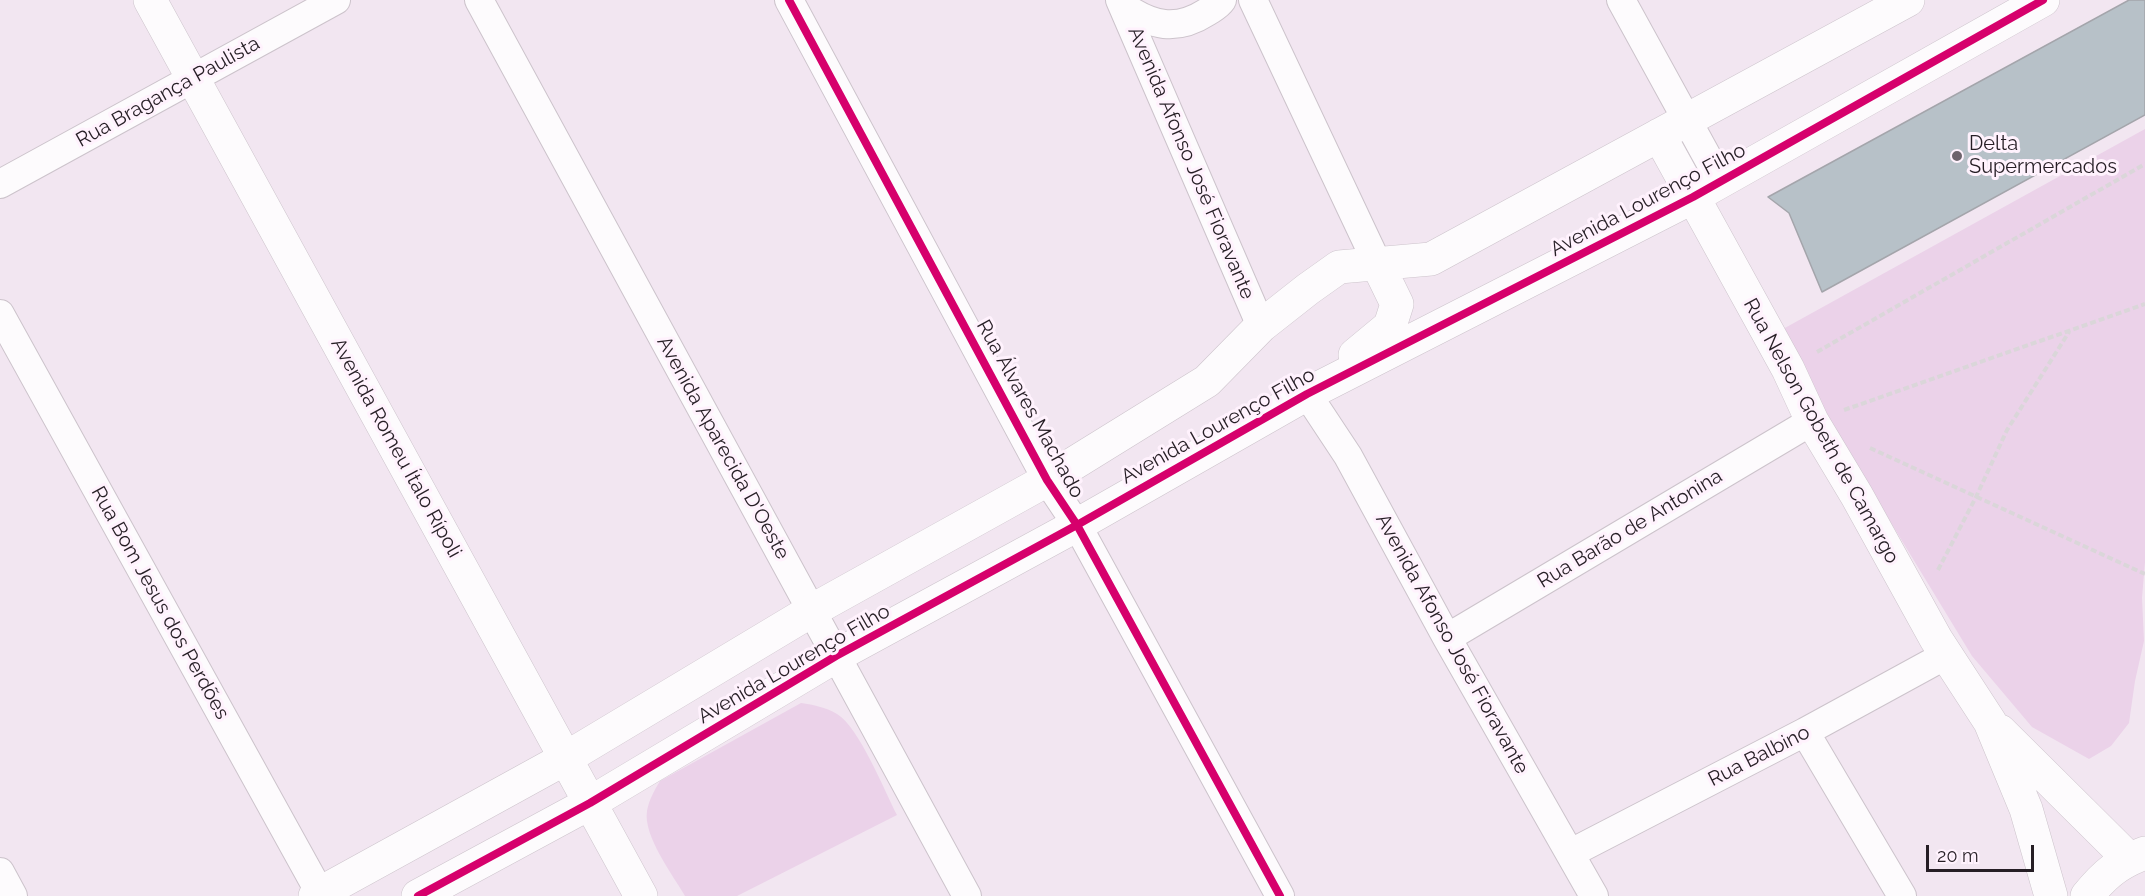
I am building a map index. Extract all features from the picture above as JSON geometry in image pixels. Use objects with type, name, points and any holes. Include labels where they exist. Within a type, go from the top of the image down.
[{"type":"street","name":"Avenida Romeu Ítalo Rípoli","points":[[150,0],[641,896]]},
{"type":"street","name":"Rua Bragança Paulista","points":[[0,184],[336,0]]},
{"type":"street","name":"Avenida Aparecida D'Oeste","points":[[479,0],[967,896]]},
{"type":"street","name":"Rua Álvares Machado","points":[[789,0],[1047,480],[1077,525],[1280,896]]},
{"type":"street","points":[[1122,3],[1140,18],[1156,23],[1180,25],[1200,17],[1220,4],[1222,0]]},
{"type":"street","points":[[1253,0],[1397,304],[1390,326],[1307,394]]},
{"type":"street","points":[[1621,0],[1673,128],[1721,182]]},
{"type":"street","name":"Avenida Lourenço Filho","points":[[317,895],[566,758],[811,611],[1047,480],[1207,381],[1262,326],[1339,267],[1431,260],[1908,0]]},
{"type":"street","name":"Avenida Lourenço Filho","points":[[418,896],[590,803],[836,656],[1077,525],[1307,394],[1693,197],[2043,0]]},
{"type":"street","name":"Avenida Afonso José Fioravante","points":[[1122,3],[1262,326]]},
{"type":"street","name":"Rua Nelson Gobeth de Camargo","points":[[1673,128],[1693,197],[1788,369],[1812,421],[1857,496],[1918,608],[1990,722],[2026,809],[2051,896]]},
{"type":"street","name":"Rua Bom Jesus dos Perdões","points":[[0,314],[317,895]]},
{"type":"street","name":"Avenida Afonso José Fioravante","points":[[1307,394],[1348,456],[1447,638],[1594,896]]},
{"type":"street","name":"Rua Barão de Antonina","points":[[1447,638],[1812,421]]},
{"type":"street","name":"Rua Balbino","points":[[1571,853],[1805,732],[1946,655]]},
{"type":"street","name":"Rua Nelson Gobeth de Camargo","points":[[1990,722],[2137,856]]},
{"type":"street","points":[[1805,732],[1902,896]]},
{"type":"street","points":[[2087,896],[2103,877],[2137,856]]},
{"type":"street","points":[[0,872],[13,896]]},
{"type":"path","points":[[1788,369],[2145,164]]},
{"type":"path","points":[[1812,421],[2145,304]]},
{"type":"path","points":[[1918,608],[1976,497],[2007,430],[2070,331]]},
{"type":"path","points":[[1863,444],[2145,574]]},
{"type":"shaded area","points":[[2145,129],[2145,562],[2142,598],[2144,641],[2129,723],[2111,746],[2089,759],[2032,727],[1972,656],[1834,429],[1783,329]]},
{"type":"shaded area","points":[[801,703],[828,710],[845,721],[862,745],[897,815],[737,896],[685,896],[660,855],[647,821],[649,803],[660,781]]},
{"type":"building","name":"Delta Supermercados","points":[[2129,0],[2145,0],[2145,115],[1822,292],[1789,213],[1768,197]]},
{"type":"cycle path","points":[[789,0],[1047,480],[1077,525],[1280,896]]},
{"type":"cycle path","points":[[418,896],[590,803],[836,656],[1077,525],[1307,394],[1693,197],[2043,0]]},
{"type":"place","name":"Delta Supermercados","points":[[1957,156]]}]
